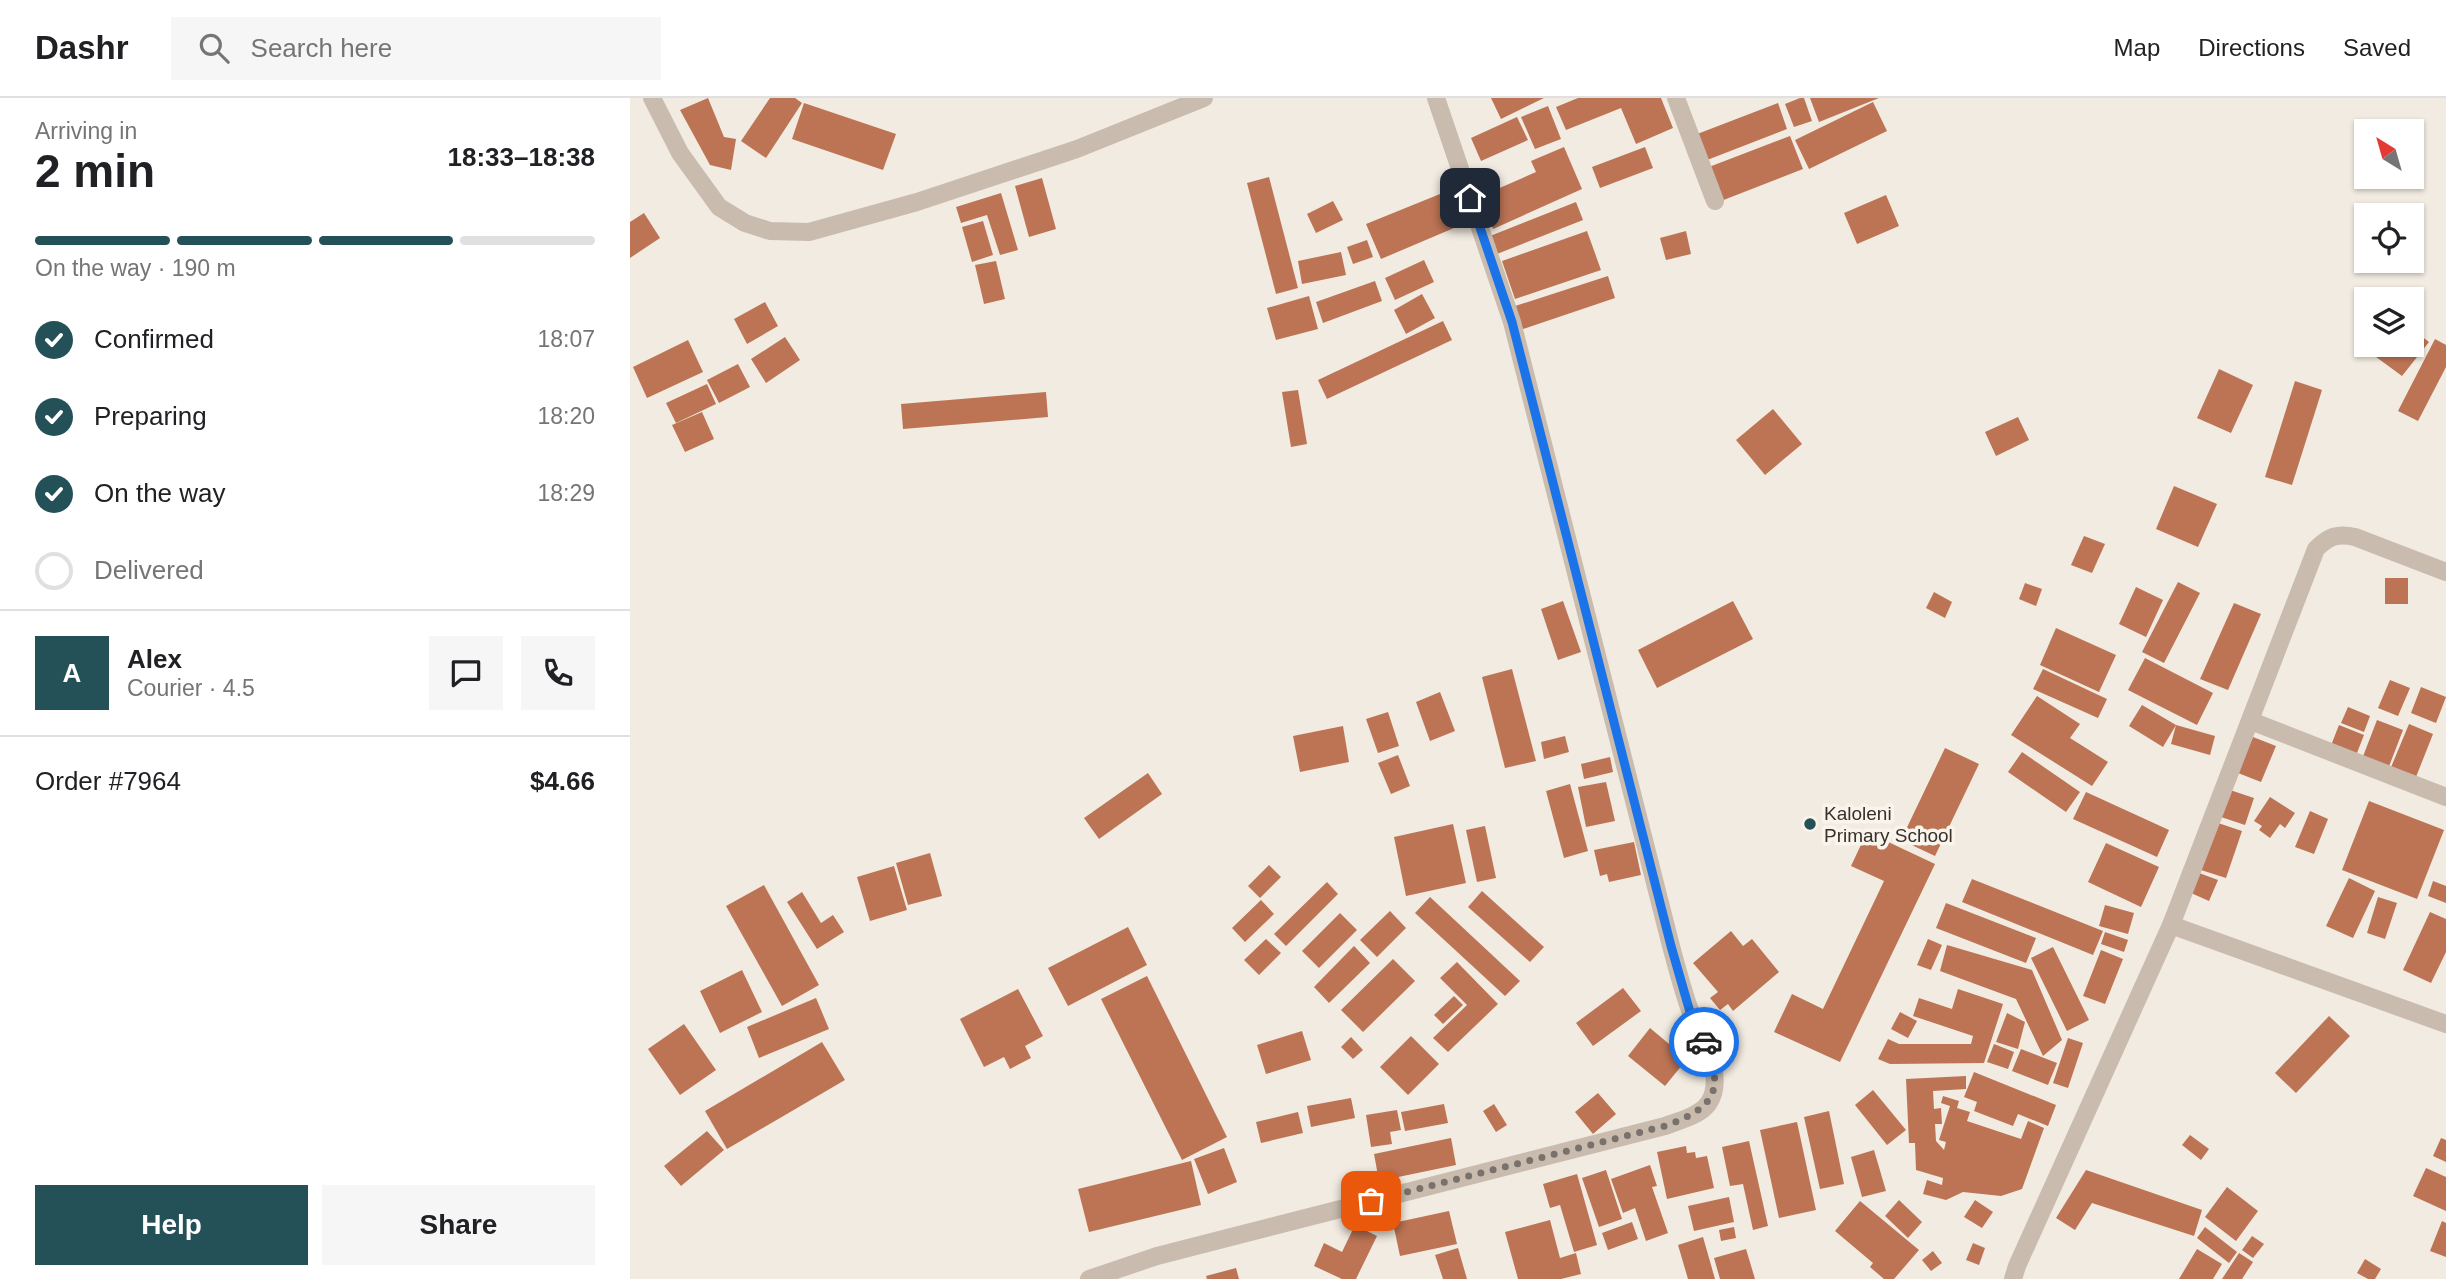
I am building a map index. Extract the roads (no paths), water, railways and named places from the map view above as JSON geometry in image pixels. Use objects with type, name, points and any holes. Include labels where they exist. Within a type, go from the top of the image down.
[{"type":"street","points":[[653,98],[680,153],[719,207],[746,223],[770,231],[809,232],[917,202],[1077,149],[1204,98]]},
{"type":"street","points":[[1089,1279],[1157,1256],[1665,1126],[1688,1118],[1707,1104],[1714,1084],[1711,1058],[1690,1012],[1671,946],[1512,322],[1436,98]]},
{"type":"street","points":[[1676,98],[1715,201]]},
{"type":"street","points":[[2014,1279],[2017,1266],[2171,925],[2316,549],[2334,534],[2355,537],[2446,572]]},
{"type":"street","points":[[2251,721],[2446,797]]},
{"type":"street","points":[[2171,925],[2446,1024]]},
{"type":"place","name":"Kaloleni Primary School","points":[[1810,824]]}]
